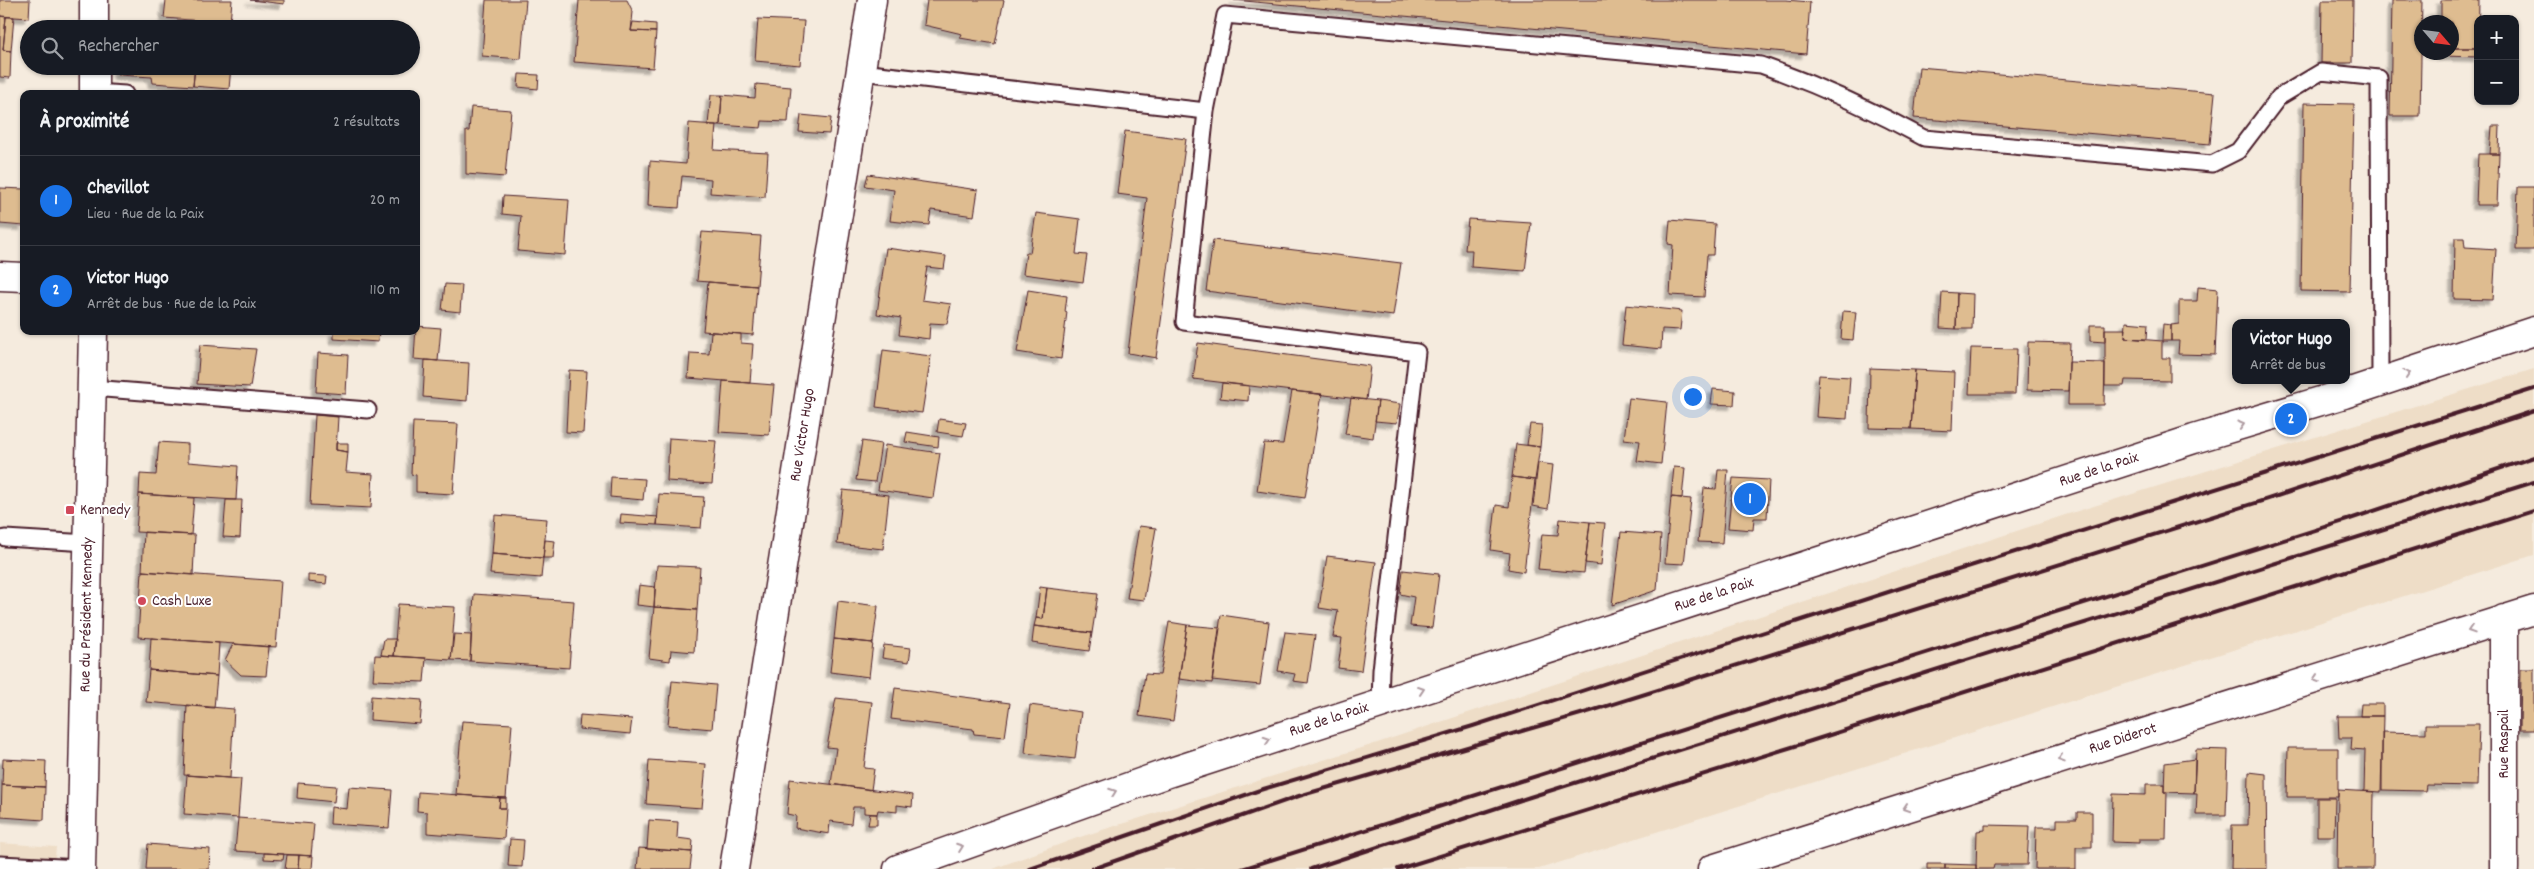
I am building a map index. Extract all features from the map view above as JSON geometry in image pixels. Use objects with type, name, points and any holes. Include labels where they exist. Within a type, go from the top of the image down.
[{"type":"street","points":[[94,0],[94,20]]},
{"type":"street","name":"Rue Victor Hugo","points":[[734,869],[872,0]]},
{"type":"street","points":[[0,276],[20,277]]},
{"type":"street","name":"Rue de la Paix","points":[[898,869],[1164,774],[2185,442],[2380,382],[2534,331]]},
{"type":"street","name":"Rue du Président Kennedy","points":[[81,868],[92,335]]},
{"type":"street","name":"Rue Diderot","points":[[1712,869],[2534,610]]},
{"type":"street","name":"Rue Raspail","points":[[2504,619],[2504,869]]},
{"type":"lane","points":[[1380,704],[1381,670],[1417,352],[1184,322],[1206,111],[1225,16],[1761,65],[1819,86],[1883,116],[1924,138],[2212,164],[2238,151],[2279,97],[2321,72],[2379,78],[2380,382]]},
{"type":"lane","points":[[861,72],[1206,111]]},
{"type":"lane","points":[[94,84],[112,90]]},
{"type":"lane","points":[[92,388],[368,410]]},
{"type":"lane","points":[[6,538],[88,544]]},
{"type":"lane","points":[[0,864],[81,868]]},
{"type":"shaded area","points":[[2534,369],[2534,555],[1539,869],[993,869],[1077,838],[1368,746],[2065,515]]},
{"type":"shaded area","points":[[0,843],[56,847],[54,869],[0,869]]},
{"type":"building","points":[[0,0],[30,0],[29,18],[0,16]]},
{"type":"building","points":[[166,0],[232,0],[230,20],[164,18]]},
{"type":"building","points":[[250,0],[284,0],[284,4]]},
{"type":"building","points":[[486,0],[526,0],[521,59],[482,56]]},
{"type":"building","points":[[579,0],[627,0],[633,12],[631,31],[656,32],[653,68],[574,62]]},
{"type":"building","points":[[927,0],[1004,0],[995,44],[960,38],[962,34],[924,25]]},
{"type":"building","points":[[1234,0],[1786,0],[1810,2],[1806,54]]},
{"type":"building","points":[[2322,0],[2353,0],[2352,63],[2321,63]]},
{"type":"building","points":[[2392,0],[2422,0],[2422,15],[2414,15],[2414,60],[2421,60],[2420,116],[2390,116]]},
{"type":"building","points":[[2441,0],[2479,0],[2479,15],[2474,15],[2474,48],[2459,48],[2459,15],[2441,15]]},
{"type":"building","points":[[0,16],[6,17],[3,50],[11,51],[10,78],[0,77]]},
{"type":"building","points":[[6,17],[14,17],[11,51],[3,50]]},
{"type":"building","points":[[758,19],[804,21],[800,65],[755,61]]},
{"type":"building","points":[[633,22],[656,24],[656,32],[631,31]]},
{"type":"building","points":[[2459,48],[2474,48],[2474,57],[2459,56]]},
{"type":"building","points":[[1919,67],[2215,93],[2210,144],[1914,118]]},
{"type":"building","points":[[519,74],[539,75],[538,89],[518,87]]},
{"type":"building","points":[[118,75],[194,75],[193,86],[153,83],[152,77]]},
{"type":"building","points":[[194,75],[230,75],[229,89],[193,86]]},
{"type":"building","points":[[756,84],[791,87],[788,122],[762,121],[761,128],[720,125],[722,95],[755,98]]},
{"type":"building","points":[[711,95],[722,95],[720,125],[708,125]]},
{"type":"building","points":[[2304,103],[2354,104],[2350,292],[2301,291]]},
{"type":"building","points":[[471,107],[511,110],[505,177],[466,174],[466,131],[469,131]]},
{"type":"building","points":[[801,115],[831,118],[829,134],[799,132]]},
{"type":"building","points":[[689,123],[716,125],[714,150],[768,153],[765,197],[710,193],[711,179],[682,176],[679,208],[648,206],[650,161],[686,164]]},
{"type":"building","points":[[2492,126],[2500,126],[2499,154],[2490,154]]},
{"type":"building","points":[[1125,131],[1186,139],[1156,358],[1128,353],[1147,198],[1117,194]]},
{"type":"building","points":[[2478,154],[2499,154],[2497,205],[2476,205]]},
{"type":"building","points":[[868,174],[978,190],[974,216],[931,210],[929,225],[890,221],[894,190],[865,186]]},
{"type":"building","points":[[2518,187],[2534,187],[2534,250],[2516,250]]},
{"type":"building","points":[[0,188],[20,189],[20,226],[0,224]]},
{"type":"building","points":[[503,196],[569,200],[565,255],[518,251],[521,216],[502,214]]},
{"type":"building","points":[[1036,213],[1080,219],[1076,254],[1087,255],[1083,282],[1023,274],[1026,253],[1030,253]]},
{"type":"building","points":[[1468,219],[1531,223],[1525,271],[1471,267],[1472,250],[1465,250]]},
{"type":"building","points":[[1670,220],[1715,224],[1713,255],[1707,255],[1704,297],[1670,295],[1673,245],[1668,244]]},
{"type":"building","points":[[702,232],[761,236],[757,286],[697,281]]},
{"type":"building","points":[[2455,238],[2464,238],[2465,247],[2496,249],[2493,300],[2454,299]]},
{"type":"building","points":[[1213,240],[1401,263],[1393,316],[1206,291]]},
{"type":"building","points":[[886,248],[946,256],[944,269],[927,267],[922,300],[951,304],[947,324],[930,323],[929,339],[899,335],[901,318],[877,314]]},
{"type":"building","points":[[708,282],[757,286],[753,335],[703,331]]},
{"type":"building","points":[[445,284],[462,285],[460,312],[442,310]]},
{"type":"building","points":[[2198,287],[2218,289],[2215,355],[2178,354],[2179,341],[2171,341],[2171,325],[2179,324],[2179,301],[2197,301]]},
{"type":"building","points":[[1028,290],[1067,296],[1065,312],[1067,312],[1061,359],[1017,352]]},
{"type":"building","points":[[1942,292],[1957,293],[1956,329],[1940,328]]},
{"type":"building","points":[[1957,293],[1973,294],[1972,329],[1956,329]]},
{"type":"building","points":[[1626,305],[1682,311],[1680,330],[1662,329],[1661,349],[1622,345]]},
{"type":"building","points":[[1843,311],[1856,312],[1853,340],[1841,339]]},
{"type":"building","points":[[2126,322],[2148,324],[2147,339],[2125,338]]},
{"type":"building","points":[[2163,324],[2171,325],[2171,341],[2162,341]]},
{"type":"building","points":[[2090,325],[2105,325],[2105,342],[2090,341]]},
{"type":"building","points":[[420,326],[441,328],[438,361],[414,359],[415,335],[420,335]]},
{"type":"building","points":[[2105,329],[2126,329],[2125,338],[2162,341],[2162,358],[2170,358],[2170,381],[2125,380],[2124,386],[2105,386]]},
{"type":"building","points":[[711,332],[741,334],[741,343],[753,344],[750,383],[688,378],[690,353],[709,354]]},
{"type":"building","points":[[334,335],[379,335],[378,342],[334,339]]},
{"type":"building","points":[[2028,342],[2070,343],[2068,391],[2027,390]]},
{"type":"building","points":[[1198,343],[1370,366],[1366,400],[1193,379]]},
{"type":"building","points":[[200,345],[256,349],[250,387],[197,384]]},
{"type":"building","points":[[1971,348],[2017,349],[2015,394],[1969,394]]},
{"type":"building","points":[[883,350],[931,356],[922,413],[876,407]]},
{"type":"building","points":[[318,353],[348,355],[346,394],[316,392]]},
{"type":"building","points":[[425,360],[469,363],[467,401],[423,397]]},
{"type":"building","points":[[2069,362],[2105,363],[2104,405],[2068,405]]},
{"type":"building","points":[[1870,368],[1915,370],[1911,429],[1869,428]]},
{"type":"building","points":[[569,370],[587,371],[583,433],[566,432]]},
{"type":"building","points":[[1915,370],[1954,372],[1952,431],[1911,429]]},
{"type":"building","points":[[1819,375],[1850,377],[1847,419],[1816,417]]},
{"type":"building","points":[[723,381],[774,385],[769,435],[719,432]]},
{"type":"building","points":[[1222,383],[1249,386],[1248,401],[1220,398]]},
{"type":"building","points":[[1713,389],[1735,391],[1734,405],[1711,404]]},
{"type":"building","points":[[1292,391],[1322,394],[1305,498],[1257,491],[1264,443],[1283,444]]},
{"type":"building","points":[[1351,398],[1378,401],[1373,438],[1345,434]]},
{"type":"building","points":[[1629,398],[1667,402],[1661,464],[1637,461],[1640,441],[1624,439]]},
{"type":"building","points":[[1378,401],[1400,404],[1397,423],[1375,421]]},
{"type":"building","points":[[315,415],[338,417],[336,450],[348,452],[346,472],[373,474],[371,508],[310,505]]},
{"type":"building","points":[[939,419],[966,423],[963,436],[937,432]]},
{"type":"building","points":[[413,422],[458,424],[453,494],[416,492],[416,475],[411,474]]},
{"type":"building","points":[[1530,424],[1542,425],[1540,447],[1527,445]]},
{"type":"building","points":[[907,432],[939,437],[938,447],[905,442]]},
{"type":"building","points":[[669,438],[716,441],[712,484],[667,481]]},
{"type":"building","points":[[862,441],[881,444],[875,482],[856,480]]},
{"type":"building","points":[[159,442],[188,444],[188,462],[238,466],[236,500],[139,494],[140,474],[156,475]]},
{"type":"building","points":[[336,443],[348,443],[348,452],[336,450]]},
{"type":"building","points":[[1516,444],[1540,447],[1535,480],[1512,477]]},
{"type":"building","points":[[885,445],[940,453],[933,498],[878,490]]},
{"type":"building","points":[[1538,463],[1553,465],[1548,509],[1533,506]]},
{"type":"building","points":[[1674,467],[1685,468],[1682,498],[1671,497]]},
{"type":"building","points":[[1718,470],[1728,470],[1722,543],[1698,542],[1704,488],[1716,489]]},
{"type":"building","points":[[611,477],[645,479],[643,500],[610,497]]},
{"type":"building","points":[[1512,477],[1535,480],[1524,572],[1508,569],[1510,553],[1491,550],[1496,505],[1509,507]]},
{"type":"building","points":[[1733,478],[1769,480],[1767,518],[1754,518],[1753,530],[1728,528]]},
{"type":"building","points":[[843,490],[889,495],[883,549],[837,544]]},
{"type":"building","points":[[139,494],[194,498],[191,535],[136,532]]},
{"type":"building","points":[[659,494],[704,497],[701,528],[657,525]]},
{"type":"building","points":[[1671,497],[1691,499],[1684,564],[1665,563]]},
{"type":"building","points":[[226,500],[242,500],[240,538],[223,537]]},
{"type":"building","points":[[621,514],[658,517],[657,525],[620,523]]},
{"type":"building","points":[[495,515],[547,519],[543,558],[492,554]]},
{"type":"building","points":[[1560,519],[1590,522],[1584,573],[1538,569],[1542,534],[1558,535]]},
{"type":"building","points":[[1590,522],[1605,523],[1601,565],[1585,563]]},
{"type":"building","points":[[1139,526],[1156,528],[1144,600],[1127,598]]},
{"type":"building","points":[[144,532],[195,535],[193,575],[142,571]]},
{"type":"building","points":[[1621,532],[1661,535],[1657,590],[1612,605]]},
{"type":"building","points":[[545,540],[555,541],[553,558],[543,558]]},
{"type":"building","points":[[492,554],[543,558],[541,578],[490,574]]},
{"type":"building","points":[[1327,556],[1376,562],[1361,671],[1338,668],[1342,638],[1333,637],[1338,611],[1319,608]]},
{"type":"building","points":[[657,565],[700,567],[697,610],[654,607]]},
{"type":"building","points":[[1403,570],[1439,574],[1432,628],[1410,626],[1414,597],[1400,594]]},
{"type":"building","points":[[142,571],[281,581],[276,647],[138,637]]},
{"type":"building","points":[[308,575],[327,576],[326,584],[308,582]]},
{"type":"building","points":[[639,585],[655,587],[654,607],[637,605]]},
{"type":"building","points":[[1040,587],[1047,588],[1043,619],[1036,618]]},
{"type":"building","points":[[1047,588],[1098,594],[1092,633],[1034,626],[1036,618],[1043,619]]},
{"type":"building","points":[[474,594],[574,601],[569,668],[470,661]]},
{"type":"building","points":[[838,601],[878,606],[873,643],[834,639]]},
{"type":"building","points":[[398,604],[455,607],[451,660],[394,656]]},
{"type":"building","points":[[654,607],[697,610],[694,652],[671,650],[670,661],[649,658]]},
{"type":"building","points":[[1221,615],[1269,622],[1260,685],[1212,680]]},
{"type":"building","points":[[1169,622],[1187,625],[1173,721],[1139,716],[1145,674],[1160,675]]},
{"type":"building","points":[[1187,625],[1220,628],[1212,683],[1179,679]]},
{"type":"building","points":[[1034,626],[1092,633],[1089,651],[1032,643]]},
{"type":"building","points":[[1285,632],[1315,635],[1308,683],[1293,681],[1295,674],[1278,671]]},
{"type":"building","points":[[454,634],[471,635],[470,661],[451,660]]},
{"type":"building","points":[[151,638],[219,643],[217,676],[149,670]]},
{"type":"building","points":[[384,639],[396,639],[394,656],[381,655]]},
{"type":"building","points":[[834,639],[873,643],[869,677],[830,672]]},
{"type":"building","points":[[233,644],[269,647],[266,676],[241,675],[225,660]]},
{"type":"building","points":[[884,645],[911,648],[909,662],[882,658]]},
{"type":"building","points":[[375,655],[426,658],[424,682],[373,680]]},
{"type":"building","points":[[2521,669],[2534,669],[2534,730],[2520,730]]},
{"type":"building","points":[[149,670],[217,676],[214,708],[146,702]]},
{"type":"building","points":[[672,681],[716,685],[712,729],[668,725]]},
{"type":"building","points":[[895,688],[1010,703],[1005,737],[974,734],[973,729],[891,719]]},
{"type":"building","points":[[371,696],[422,700],[420,724],[370,720]]},
{"type":"building","points":[[836,698],[872,702],[864,768],[874,769],[871,790],[831,784],[836,748],[827,747]]},
{"type":"building","points":[[2361,704],[2383,704],[2383,716],[2360,716]]},
{"type":"building","points":[[187,705],[234,709],[230,778],[184,775]]},
{"type":"building","points":[[1030,705],[1081,712],[1075,759],[1025,753]]},
{"type":"building","points":[[580,715],[632,719],[630,734],[579,729]]},
{"type":"building","points":[[2338,716],[2383,716],[2381,792],[2364,791],[2365,750],[2351,749],[2352,738],[2339,738]]},
{"type":"building","points":[[462,721],[512,724],[506,798],[456,795]]},
{"type":"building","points":[[2426,724],[2479,724],[2477,786],[2426,785],[2425,791],[2382,790],[2382,732],[2426,733]]},
{"type":"building","points":[[2288,748],[2338,748],[2338,797],[2287,797]]},
{"type":"building","points":[[2196,749],[2228,750],[2226,815],[2196,815],[2197,793],[2194,793]]},
{"type":"building","points":[[3,759],[46,761],[45,787],[2,785]]},
{"type":"building","points":[[2195,759],[2194,793],[2164,792],[2165,763]]},
{"type":"building","points":[[649,760],[706,764],[702,808],[646,804]]},
{"type":"building","points":[[2249,772],[2266,774],[2267,869],[2231,869],[2232,825],[2248,825]]},
{"type":"building","points":[[187,775],[241,779],[238,818],[184,814]]},
{"type":"building","points":[[790,779],[913,795],[912,807],[897,805],[897,812],[878,810],[877,814],[864,813],[864,807],[853,807],[851,824],[830,821],[829,834],[795,828],[796,816],[787,814]]},
{"type":"building","points":[[298,783],[336,786],[334,802],[297,798]]},
{"type":"building","points":[[2146,784],[2164,784],[2164,792],[2167,792],[2166,839],[2139,839],[2139,843],[2112,842],[2113,794],[2146,795]]},
{"type":"building","points":[[2,785],[45,787],[44,820],[1,817]]},
{"type":"building","points":[[349,787],[392,790],[389,828],[330,824],[331,807],[347,809]]},
{"type":"building","points":[[2338,790],[2374,792],[2373,869],[2337,869]]},
{"type":"building","points":[[418,792],[500,798],[499,808],[506,808],[504,839],[427,833],[427,812],[417,811]]},
{"type":"building","points":[[500,798],[506,798],[506,808],[499,808]]},
{"type":"building","points":[[2317,798],[2335,798],[2334,836],[2317,836]]},
{"type":"building","points":[[2077,812],[2092,812],[2092,847],[2076,847],[2076,869],[2035,869],[2036,827],[2057,827],[2057,819],[2077,819]]},
{"type":"building","points":[[870,814],[877,814],[877,825],[868,825]]},
{"type":"building","points":[[238,818],[314,824],[311,856],[235,851]]},
{"type":"building","points":[[649,820],[678,822],[677,838],[693,840],[692,852],[647,849]]},
{"type":"building","points":[[1985,825],[2029,826],[2027,865],[1994,865],[1993,869],[1976,869],[1977,831],[1985,830]]},
{"type":"building","points":[[510,839],[524,840],[522,867],[508,866]]},
{"type":"building","points":[[148,844],[210,849],[209,869],[146,869]]},
{"type":"building","points":[[639,848],[692,852],[690,869],[637,869]]},
{"type":"building","points":[[264,853],[284,854],[283,860],[264,859]]},
{"type":"building","points":[[287,855],[299,855],[298,869],[285,869]]},
{"type":"building","points":[[299,855],[313,856],[312,869],[298,869]]},
{"type":"building","points":[[1927,864],[1945,864],[1945,869],[1927,869]]},
{"type":"building","points":[[1945,864],[1976,865],[1976,869],[1945,869]]},
{"type":"railway","points":[[1030,869],[1260,790],[1473,726],[1910,585],[2534,389]]},
{"type":"railway","points":[[1092,869],[1299,796],[1591,711],[2268,499],[2534,411]]},
{"type":"railway","points":[[1242,869],[2347,520],[2534,457]]},
{"type":"railway","points":[[1311,869],[1530,797],[2534,482]]},
{"type":"railway","points":[[1398,869],[1792,747],[2534,511]]},
{"type":"place","name":"Victor Hugo","points":[[2291,419]]},
{"type":"place","name":"Chevillot","points":[[1750,499]]},
{"type":"place","name":"Kennedy","points":[[70,510]]},
{"type":"place","name":"Cash Luxe","points":[[142,601]]}]
